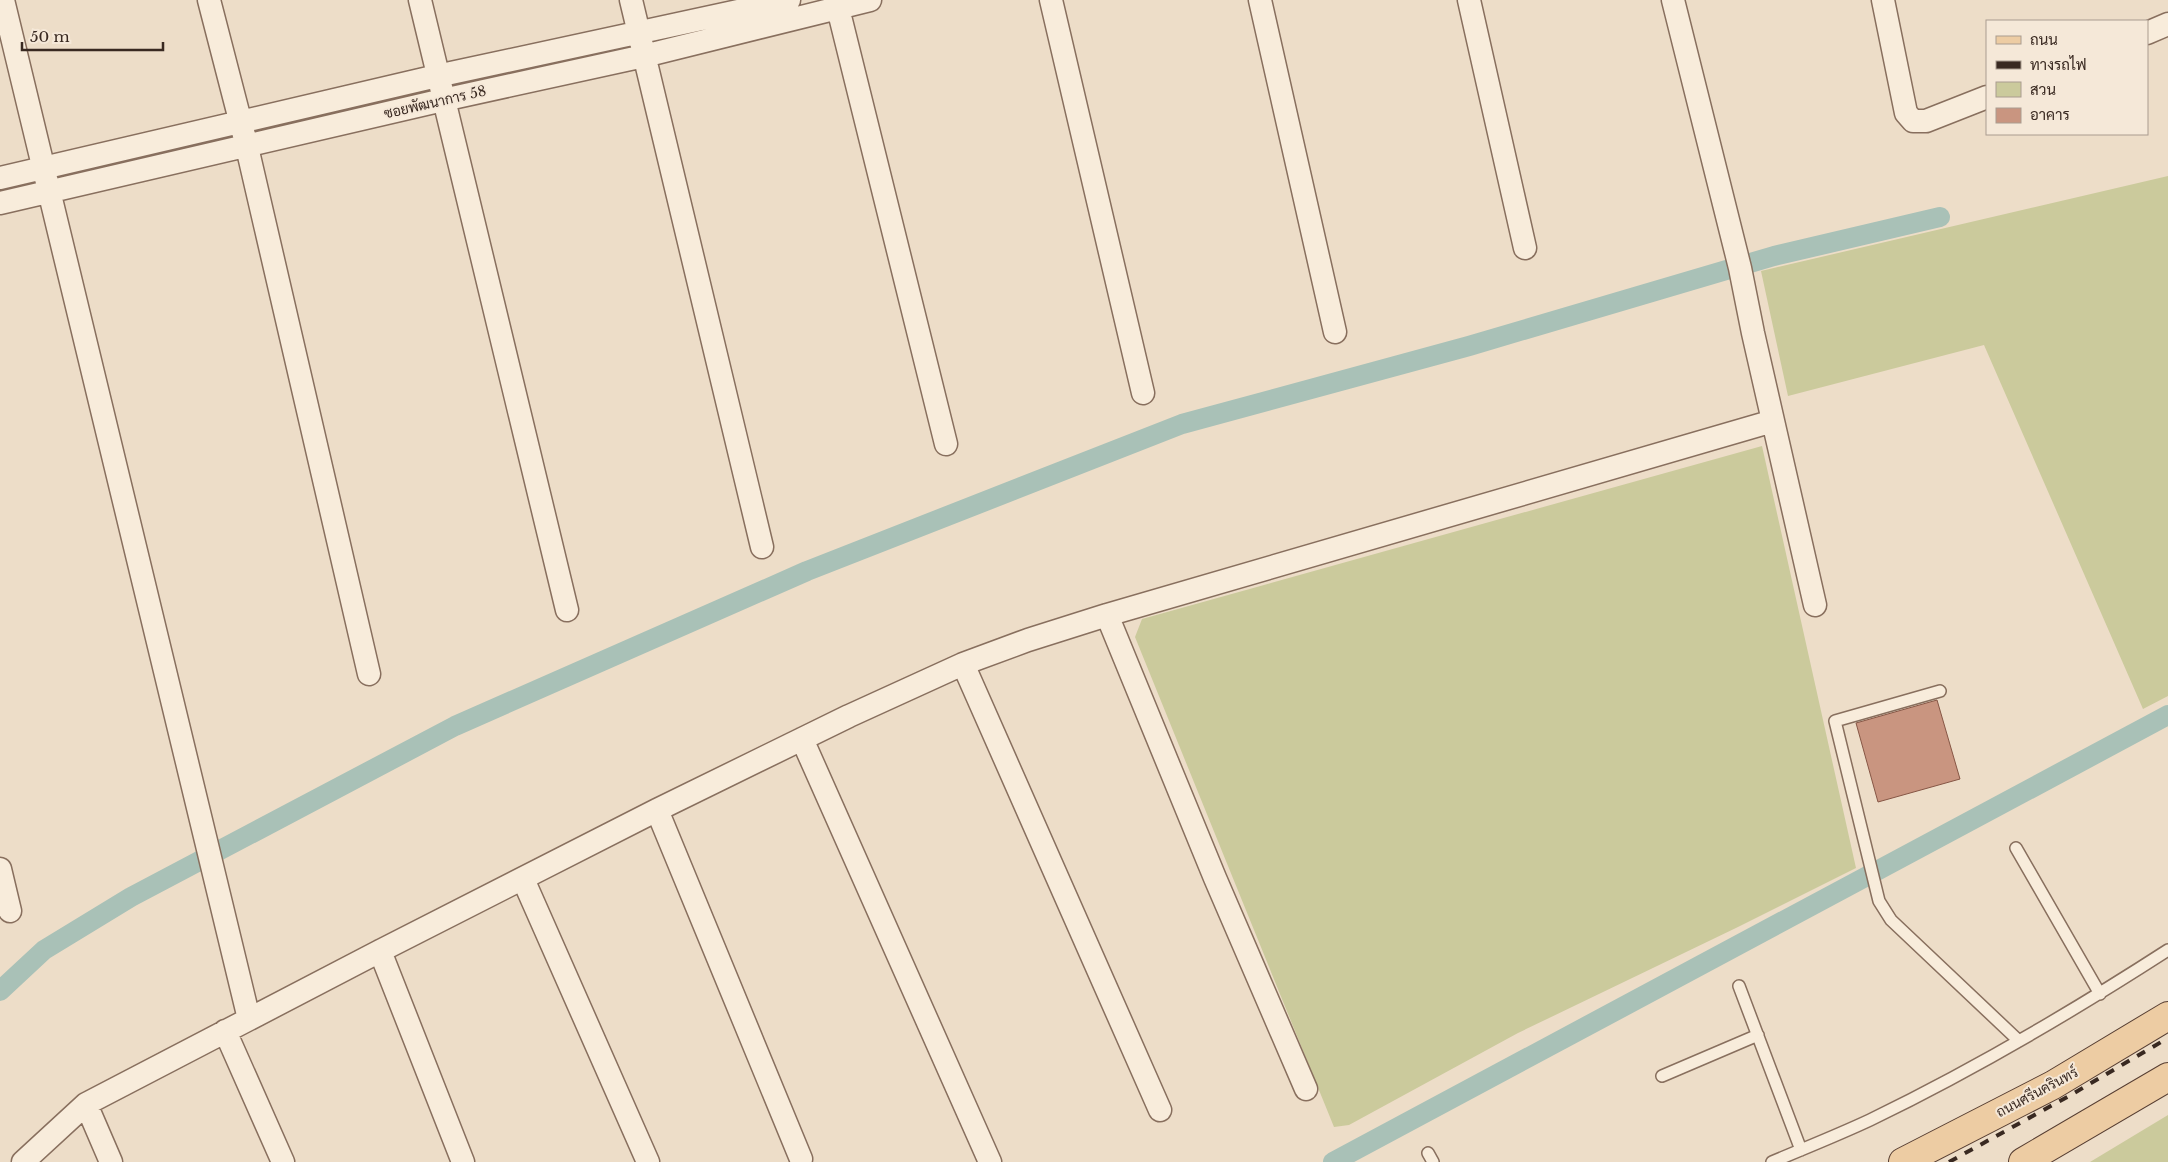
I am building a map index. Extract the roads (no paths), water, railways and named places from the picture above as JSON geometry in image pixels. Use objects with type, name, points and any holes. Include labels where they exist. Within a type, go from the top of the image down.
[{"type":"main road","name":"ถนนศรีนครินทร์","points":[[1903,1162],[2053,1085],[2168,1016]]},
{"type":"main road","points":[[2023,1162],[2168,1077]]},
{"type":"street","points":[[3,0],[249,1019]]},
{"type":"street","points":[[210,0],[369,674]]},
{"type":"street","points":[[420,0],[567,610]]},
{"type":"street","points":[[631,0],[762,547]]},
{"type":"street","name":"ซอยพัฒนาการ 58","points":[[0,178],[437,76],[788,0]]},
{"type":"street","name":"ซอยพัฒนาการ 58","points":[[0,203],[443,100],[644,56],[837,4],[870,0]]},
{"type":"street","points":[[1051,0],[1143,393]]},
{"type":"street","points":[[1260,0],[1335,332]]},
{"type":"street","points":[[1469,0],[1525,248]]},
{"type":"street","points":[[1673,0],[1740,268],[1815,605]]},
{"type":"street","points":[[1883,0],[1906,113],[1913,121],[1926,121],[1986,97]]},
{"type":"street","points":[[837,4],[946,444]]},
{"type":"street","points":[[2148,32],[2168,24]]},
{"type":"street","points":[[23,1162],[86,1104],[657,810],[802,739],[963,664],[1028,640],[1107,615],[1773,421]]},
{"type":"street","points":[[1107,615],[1215,878],[1306,1089]]},
{"type":"street","points":[[963,664],[1160,1110]]},
{"type":"street","points":[[802,739],[990,1162]]},
{"type":"street","points":[[657,810],[801,1159]]},
{"type":"street","points":[[0,869],[10,911]]},
{"type":"street","points":[[523,879],[648,1162]]},
{"type":"street","points":[[380,951],[463,1162]]},
{"type":"street","points":[[225,1031],[283,1162]]},
{"type":"street","points":[[86,1104],[111,1162]]},
{"type":"lane","points":[[1940,691],[1835,721],[1879,900],[1891,920],[2019,1041]]},
{"type":"lane","points":[[2016,848],[2100,994]]},
{"type":"lane","points":[[1772,1162],[1869,1120],[2019,1041],[2100,994],[2168,950]]},
{"type":"lane","points":[[1739,986],[1801,1150]]},
{"type":"lane","points":[[1662,1076],[1758,1035]]},
{"type":"waterway","points":[[0,991],[44,950],[131,897],[455,726],[807,571],[1182,424],[1469,346],[1774,256],[1940,217]]},
{"type":"waterway","points":[[1333,1162],[2168,715]]},
{"type":"railway","points":[[1949,1162],[2069,1096],[2168,1038]]}]
